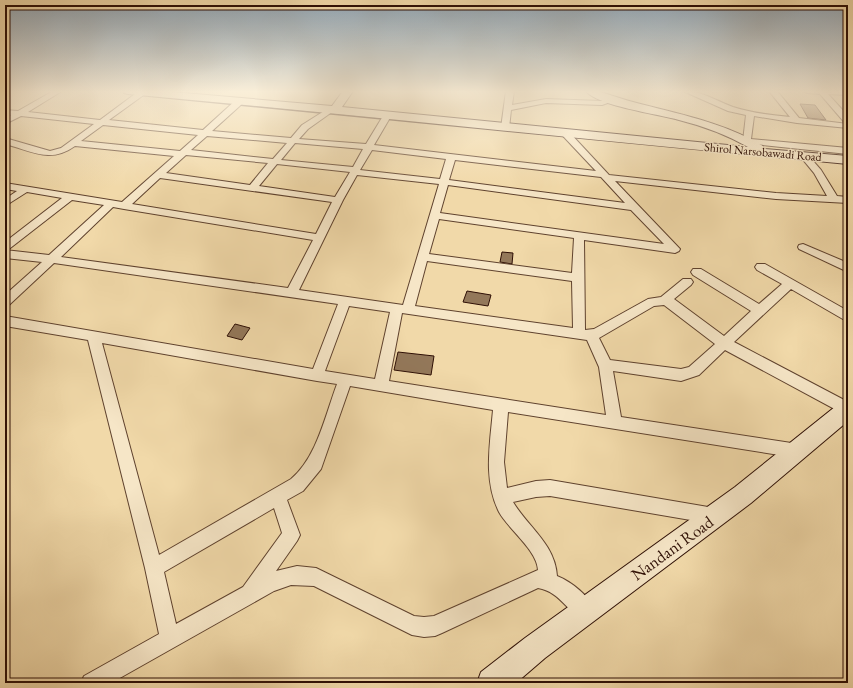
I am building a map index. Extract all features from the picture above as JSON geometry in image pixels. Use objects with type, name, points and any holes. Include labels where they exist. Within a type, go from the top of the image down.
[{"type":"main road","name":"Shirol Narsobawadi Road","points":[[457,123],[848,160]]},
{"type":"main road","points":[[699,123],[747,141],[764,152]]},
{"type":"main road","name":"Nandani Road","points":[[492,683],[535,648],[714,516],[798,451],[848,409]]},
{"type":"street","points":[[5,141],[53,154],[61,152],[100,123]]},
{"type":"street","points":[[101,123],[369,147],[776,196],[848,200]]},
{"type":"street","points":[[124,206],[216,123]]},
{"type":"street","points":[[252,188],[292,140],[310,123]]},
{"type":"street","points":[[292,293],[338,200],[383,123]]},
{"type":"street","points":[[506,123],[506,128]]},
{"type":"street","points":[[749,123],[747,141],[848,151]]},
{"type":"street","points":[[818,123],[848,126]]},
{"type":"street","points":[[434,215],[674,249],[566,134]]},
{"type":"street","points":[[74,143],[355,171],[634,207]]},
{"type":"street","points":[[381,386],[402,308],[422,257],[450,156]]},
{"type":"street","points":[[804,156],[818,172],[834,199]]},
{"type":"street","points":[[159,175],[338,200]]},
{"type":"street","points":[[5,186],[318,238]]},
{"type":"street","points":[[5,203],[24,190]]},
{"type":"street","points":[[5,248],[70,197]]},
{"type":"street","points":[[5,302],[111,204]]},
{"type":"street","points":[[579,236],[578,278],[585,335],[600,349],[606,365],[614,422]]},
{"type":"street","points":[[803,247],[848,268]]},
{"type":"street","points":[[5,254],[52,259],[585,335],[596,334],[652,302],[664,301],[671,303],[725,344],[848,409]]},
{"type":"street","points":[[422,257],[578,278]]},
{"type":"street","points":[[761,267],[848,317]]},
{"type":"street","points":[[697,272],[758,310]]},
{"type":"street","points":[[664,301],[687,282]]},
{"type":"street","points":[[606,365],[671,374],[688,374],[694,371],[725,344],[758,310],[789,284]]},
{"type":"street","points":[[317,375],[344,300]]},
{"type":"street","points":[[5,321],[94,338],[381,386],[798,451]]},
{"type":"street","points":[[94,338],[154,568],[170,639]]},
{"type":"street","points":[[154,568],[297,485],[313,468],[345,380]]},
{"type":"street","points":[[501,404],[497,461],[498,482],[501,497],[511,516],[540,552],[546,562],[548,580]]},
{"type":"street","points":[[501,497],[536,489],[550,488],[714,516]]},
{"type":"street","points":[[248,595],[291,535],[278,496]]},
{"type":"street","points":[[90,683],[248,595],[286,576],[300,574],[316,577],[412,625],[424,627],[435,626],[537,579],[548,580],[561,586],[586,611]]},
{"type":"building","points":[[502,252],[513,253],[512,264],[500,262]]},
{"type":"building","points":[[467,291],[491,295],[488,306],[463,302]]},
{"type":"building","points":[[235,324],[250,328],[242,340],[227,336]]},
{"type":"building","points":[[398,352],[434,356],[431,375],[394,370]]}]
